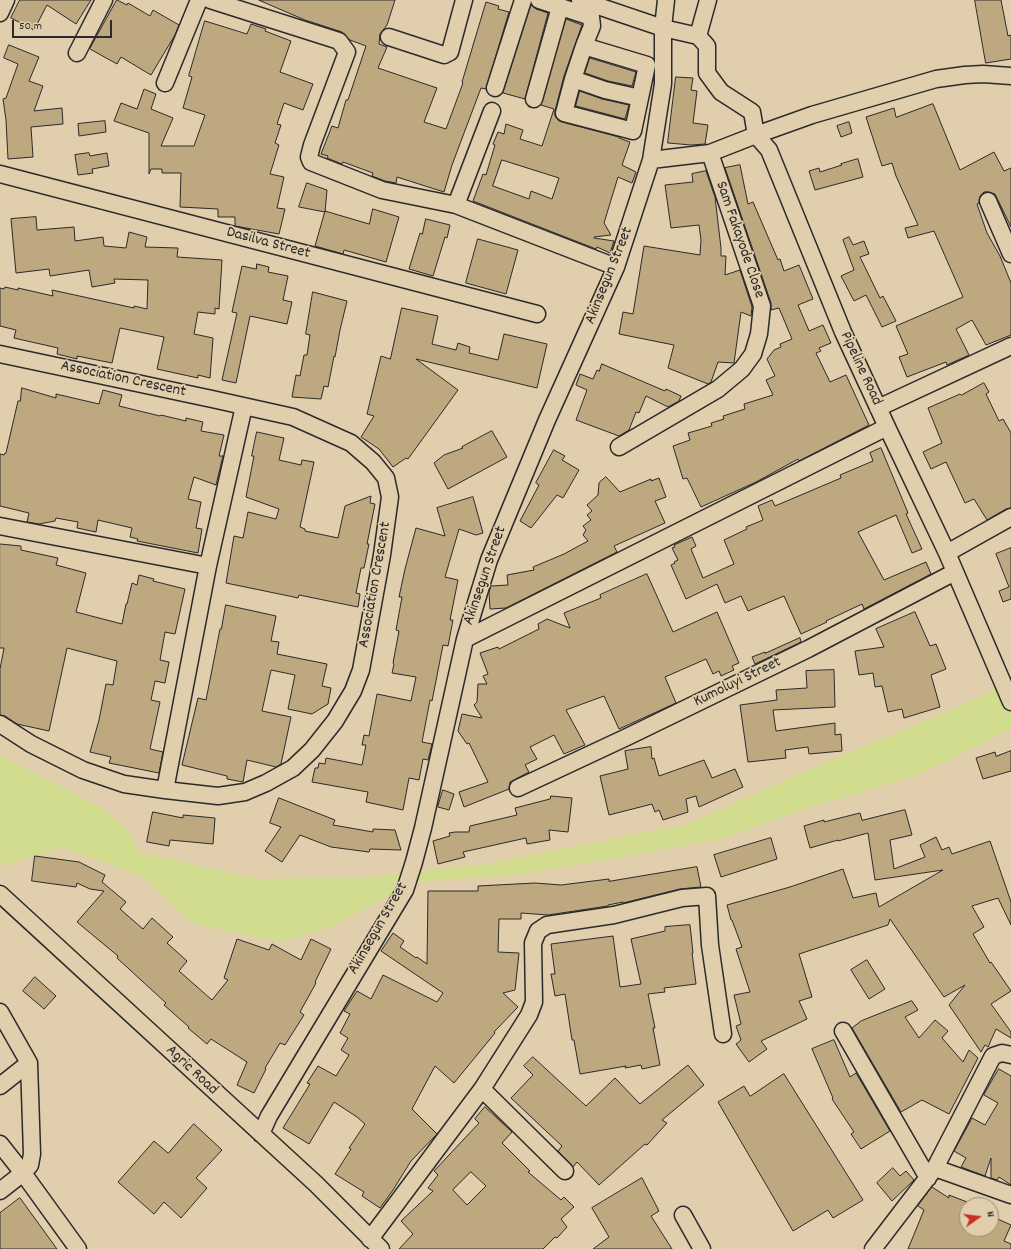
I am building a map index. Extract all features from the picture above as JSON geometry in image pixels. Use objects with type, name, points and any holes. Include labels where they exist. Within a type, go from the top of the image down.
[{"type":"street","points":[[0,12],[6,0]]},
{"type":"street","points":[[77,53],[104,0]]},
{"type":"street","points":[[165,83],[199,0]]},
{"type":"street","points":[[210,0],[339,42],[347,52],[312,145],[309,156],[311,162],[382,190],[456,205],[616,267]]},
{"type":"street","points":[[389,37],[444,55],[450,52],[464,0]]},
{"type":"street","points":[[495,88],[523,0]]},
{"type":"street","points":[[539,0],[591,17],[592,26],[584,46],[573,79],[564,113],[633,131],[647,65],[584,46]]},
{"type":"street","points":[[580,0],[663,28],[698,36],[707,46],[707,73],[721,92],[752,112],[756,135]]},
{"type":"street","name":"Akinsegun Street","points":[[261,1134],[269,1116],[405,890],[423,828],[465,639],[489,560],[547,420],[616,267],[651,160],[663,84],[663,28],[666,0]]},
{"type":"street","points":[[698,36],[708,0]]},
{"type":"street","points":[[534,98],[560,7]]},
{"type":"street","points":[[651,160],[710,153],[812,115],[936,79],[983,74],[1011,76]]},
{"type":"street","points":[[573,79],[605,90],[640,98]]},
{"type":"street","points":[[456,205],[492,111]]},
{"type":"street","name":"Pipeline Road","points":[[756,135],[769,150],[843,332],[947,553],[1011,702]]},
{"type":"street","name":"Sam Fakayode Close","points":[[619,447],[718,389],[742,369],[753,354],[759,334],[762,306],[710,153]]},
{"type":"street","name":"Dasilva Street","points":[[0,174],[537,314]]},
{"type":"street","points":[[988,201],[1011,254]]},
{"type":"street","points":[[878,408],[1011,346]]},
{"type":"street","name":"Association Crescent","points":[[0,354],[294,417],[351,442],[374,462],[386,478],[390,497],[361,670],[353,691],[335,721],[312,750],[293,768],[266,783],[245,792],[218,796],[124,784],[83,770],[31,744],[0,724]]},
{"type":"street","points":[[164,790],[208,566],[244,406]]},
{"type":"street","points":[[465,639],[887,427]]},
{"type":"street","points":[[947,553],[1011,517]]},
{"type":"street","points":[[0,526],[208,566]]},
{"type":"street","name":"Kumoluyi Street","points":[[518,788],[808,649],[954,572]]},
{"type":"street","name":"Agric Road","points":[[0,894],[316,1184],[375,1244]]},
{"type":"street","points":[[375,1244],[482,1089],[530,1015],[534,1002],[533,943],[538,931],[547,925],[614,915],[682,898],[706,896],[710,945],[723,1034]]},
{"type":"street","points":[[0,1012],[28,1063],[32,1154],[30,1165],[24,1173],[0,1191]]},
{"type":"street","points":[[843,1031],[932,1173],[1011,1195]]},
{"type":"street","points":[[873,1249],[932,1173],[993,1056],[1002,1053],[1011,1055]]},
{"type":"street","points":[[0,1086],[28,1063]]},
{"type":"street","points":[[482,1089],[565,1171]]},
{"type":"street","points":[[0,1144],[24,1173],[78,1249]]},
{"type":"street","points":[[683,1215],[702,1249]]},
{"type":"green space","points":[[1011,679],[1011,729],[918,775],[808,808],[721,839],[519,875],[414,882],[329,928],[280,942],[194,924],[140,875],[63,848],[1,866],[0,865],[0,755],[104,809],[128,831],[139,852],[257,879],[373,877],[490,863],[688,824],[796,775],[965,704]]},
{"type":"building","points":[[20,0],[91,0],[76,24],[47,5],[34,30],[11,18]]},
{"type":"building","points":[[117,0],[127,5],[128,3],[150,16],[153,10],[179,25],[175,35],[151,75],[121,57],[117,64],[90,49]]},
{"type":"building","points":[[259,0],[395,0],[387,25],[380,34],[379,44],[387,47],[378,68],[437,88],[424,122],[446,129],[463,83],[462,82],[486,2],[499,6],[498,9],[509,12],[486,89],[481,88],[452,165],[444,192],[397,177],[396,183],[385,181],[372,176],[373,173],[343,162],[342,164],[327,158],[328,156],[321,154],[332,126],[338,128],[346,100],[348,100],[366,46],[350,40],[342,32],[305,20]]},
{"type":"building","points":[[975,0],[1001,0],[1008,36],[1011,35],[1011,59],[986,63]]},
{"type":"building","points":[[531,5],[536,9],[548,13],[525,99],[503,93]]},
{"type":"building","points":[[566,19],[582,25],[564,76],[555,116],[562,122],[619,137],[630,142],[622,165],[636,172],[632,183],[618,177],[604,223],[611,235],[594,237],[614,241],[610,253],[597,247],[596,249],[473,201],[483,174],[486,175],[495,145],[493,144],[498,132],[504,134],[506,124],[523,130],[520,139],[542,146],[554,109],[541,105]],"holes":[[[502,160],[559,178],[552,199],[531,191],[529,199],[493,186]]]},
{"type":"building","points":[[205,21],[247,34],[251,24],[266,29],[265,31],[291,41],[280,72],[313,84],[303,110],[284,103],[277,124],[281,125],[275,143],[279,145],[270,174],[284,177],[277,208],[285,209],[279,234],[235,226],[235,217],[218,217],[218,209],[180,207],[181,173],[162,173],[162,169],[151,169],[149,174],[149,133],[114,121],[121,103],[137,109],[144,89],[156,94],[151,109],[173,118],[161,146],[194,146],[205,115],[183,108],[192,77],[189,76]]},
{"type":"building","points":[[9,45],[39,57],[29,81],[43,86],[34,111],[62,108],[63,124],[31,127],[33,157],[8,159],[6,120],[3,99],[6,98],[18,64],[4,58]]},
{"type":"building","points":[[590,58],[636,72],[632,86],[608,81],[585,73]]},
{"type":"building","points":[[676,77],[693,78],[691,90],[697,91],[693,123],[708,125],[705,144],[691,145],[668,143]]},
{"type":"building","points":[[580,91],[602,99],[629,105],[625,119],[576,106]]},
{"type":"building","points":[[933,104],[960,170],[994,152],[1004,171],[1011,168],[1011,227],[995,194],[984,192],[980,196],[979,203],[977,204],[987,233],[1000,256],[1011,283],[1011,335],[986,345],[972,320],[956,329],[969,355],[947,365],[946,362],[907,377],[899,357],[908,354],[896,326],[963,297],[934,231],[908,238],[905,228],[918,225],[896,176],[892,163],[882,166],[866,117],[894,108],[896,117]]},
{"type":"building","points":[[105,121],[106,132],[79,136],[78,124]]},
{"type":"building","points":[[849,122],[852,133],[841,137],[837,126]]},
{"type":"building","points":[[89,153],[90,156],[107,153],[109,166],[92,169],[93,173],[78,175],[75,155]]},
{"type":"building","points":[[858,159],[863,177],[815,190],[809,171],[819,168],[820,172]]},
{"type":"building","points":[[740,165],[748,204],[753,202],[778,260],[780,259],[784,271],[799,265],[813,299],[798,305],[809,331],[823,325],[831,343],[819,348],[821,351],[816,353],[830,382],[846,375],[869,425],[799,461],[798,459],[756,482],[701,507],[687,478],[683,479],[673,446],[690,440],[688,433],[712,426],[711,423],[724,419],[723,416],[745,409],[744,404],[773,395],[766,380],[775,376],[767,359],[774,350],[781,347],[780,344],[792,339],[779,308],[771,310],[771,303],[725,168]]},
{"type":"building","points":[[706,171],[715,197],[721,256],[726,256],[725,275],[740,270],[752,307],[751,316],[741,312],[734,363],[718,362],[711,382],[708,384],[668,368],[674,345],[619,334],[623,312],[633,314],[644,246],[700,255],[701,240],[699,225],[671,228],[665,185],[693,182],[692,174]]},
{"type":"building","points":[[307,183],[327,190],[325,212],[299,207]]},
{"type":"building","points":[[373,209],[399,217],[386,262],[344,250],[343,254],[315,246],[325,211],[369,224]]},
{"type":"building","points":[[36,217],[37,230],[74,227],[75,241],[103,237],[104,246],[126,248],[129,232],[147,237],[145,247],[178,248],[177,257],[222,260],[219,309],[215,308],[215,314],[198,312],[194,334],[213,338],[210,378],[198,375],[198,378],[157,369],[164,337],[120,328],[112,363],[77,356],[77,359],[57,354],[58,348],[14,338],[16,330],[0,326],[0,288],[4,289],[5,287],[18,290],[18,288],[53,296],[52,290],[134,308],[134,306],[147,309],[148,280],[114,279],[115,283],[92,287],[89,270],[50,276],[49,269],[16,273],[11,219]]},
{"type":"building","points":[[426,219],[450,225],[447,238],[445,237],[433,276],[409,269]]},
{"type":"building","points":[[849,237],[853,245],[864,241],[869,254],[860,257],[880,298],[883,296],[896,321],[882,327],[866,295],[854,301],[841,276],[854,270],[843,240]]},
{"type":"building","points":[[478,239],[518,250],[506,294],[466,283]]},
{"type":"building","points":[[257,264],[269,267],[268,272],[288,276],[283,300],[292,302],[287,324],[250,316],[236,383],[222,380],[237,313],[232,312],[242,266],[256,269]]},
{"type":"building","points":[[313,292],[347,301],[328,387],[324,386],[321,399],[292,397],[296,375],[300,376],[304,355],[307,355],[310,335],[306,334]]},
{"type":"building","points":[[402,308],[438,316],[432,344],[456,350],[458,343],[470,347],[469,353],[498,360],[504,334],[547,344],[537,388],[416,359],[458,390],[408,459],[406,458],[393,467],[379,449],[361,437],[374,416],[367,414],[381,356],[390,359]]},
{"type":"building","points":[[602,364],[665,391],[666,389],[681,396],[679,401],[668,407],[646,396],[639,413],[636,412],[629,430],[619,436],[576,420],[587,390],[576,385],[580,374],[593,379],[597,370],[599,371]]},
{"type":"building","points":[[984,383],[989,392],[986,394],[999,421],[1003,419],[1011,433],[1011,508],[1006,509],[987,520],[974,499],[965,503],[946,462],[931,469],[923,452],[942,443],[928,408],[960,394],[961,395]]},
{"type":"building","points":[[22,388],[56,398],[56,394],[99,404],[103,390],[122,395],[119,406],[186,421],[186,418],[203,422],[201,431],[224,435],[219,456],[223,456],[216,485],[194,477],[188,499],[201,502],[196,528],[202,529],[198,553],[137,541],[138,539],[130,537],[132,528],[98,520],[96,532],[77,528],[78,522],[56,518],[55,521],[39,524],[27,522],[29,513],[0,506],[0,454],[4,455],[6,453]]},
{"type":"building","points":[[492,431],[507,457],[448,489],[434,463],[444,455],[463,448],[462,447]]},
{"type":"building","points":[[257,432],[284,438],[279,460],[301,465],[302,460],[314,462],[300,527],[305,529],[305,531],[338,538],[345,506],[371,496],[370,503],[375,504],[364,568],[361,568],[356,593],[360,594],[358,607],[299,595],[298,598],[226,583],[234,536],[243,538],[248,512],[276,519],[279,509],[246,497]]},
{"type":"building","points":[[881,448],[908,513],[906,514],[922,549],[912,553],[896,515],[858,532],[884,580],[926,562],[931,574],[864,609],[862,604],[801,634],[784,596],[748,611],[741,596],[725,603],[717,584],[686,599],[671,565],[678,560],[672,548],[675,547],[674,545],[692,537],[696,546],[691,549],[703,578],[734,564],[724,540],[747,529],[746,527],[763,520],[758,506],[772,500],[775,506],[841,478],[840,475],[873,461],[870,453]]},
{"type":"building","points":[[554,450],[565,456],[562,460],[579,470],[563,498],[557,495],[531,528],[520,521],[539,485],[536,483]]},
{"type":"building","points":[[606,477],[620,492],[651,479],[651,481],[659,478],[666,497],[655,501],[665,523],[614,546],[617,552],[506,608],[490,609],[489,592],[491,586],[508,585],[507,575],[534,570],[533,567],[564,554],[588,541],[583,535],[586,530],[583,526],[591,520],[587,515],[592,511],[587,505],[598,495],[599,483]]},
{"type":"building","points":[[473,497],[483,533],[476,535],[459,529],[445,577],[458,580],[450,620],[453,620],[448,646],[443,645],[422,742],[432,744],[428,760],[423,759],[419,780],[409,778],[403,810],[366,802],[368,792],[312,782],[315,768],[318,768],[319,763],[325,764],[326,758],[362,765],[366,745],[362,745],[364,735],[369,736],[377,694],[411,701],[416,677],[392,673],[399,631],[396,630],[402,597],[399,597],[416,528],[445,536],[437,508]]},
{"type":"building","points":[[0,544],[21,546],[21,550],[58,558],[56,565],[86,573],[76,612],[122,624],[132,583],[137,585],[139,575],[154,579],[153,581],[185,589],[175,634],[165,632],[160,660],[169,662],[165,683],[155,681],[151,700],[160,702],[150,749],[163,752],[159,773],[109,763],[111,757],[90,752],[99,720],[106,684],[113,685],[117,661],[67,648],[49,731],[17,724],[5,716],[0,715],[0,669],[4,648],[0,648]]},
{"type":"building","points":[[1011,548],[1011,599],[1003,602],[999,591],[1009,587],[996,554]]},
{"type":"building","points":[[647,574],[673,632],[717,612],[739,663],[732,666],[734,670],[721,676],[719,671],[713,674],[706,659],[665,677],[676,703],[619,729],[604,696],[566,710],[585,745],[564,754],[554,735],[530,747],[537,759],[525,765],[529,772],[510,782],[509,789],[464,807],[459,792],[488,782],[469,743],[467,744],[458,731],[462,714],[482,718],[474,705],[477,702],[478,684],[487,684],[483,676],[488,674],[480,653],[498,647],[499,649],[539,629],[538,624],[547,619],[570,628],[564,613],[601,598],[600,595]]},
{"type":"building","points":[[226,605],[276,616],[271,641],[279,642],[277,654],[327,664],[322,686],[331,688],[328,704],[312,714],[288,709],[295,675],[271,670],[262,711],[291,717],[281,764],[276,767],[247,760],[243,782],[227,779],[227,776],[182,765],[198,698],[206,700]]},
{"type":"building","points":[[915,612],[930,646],[936,644],[946,669],[931,675],[940,707],[904,718],[902,709],[888,712],[882,686],[875,687],[873,673],[859,675],[855,651],[884,647],[876,629]]},
{"type":"building","points":[[800,638],[801,642],[755,664],[752,657]]},
{"type":"building","points":[[834,670],[835,707],[773,710],[776,731],[835,723],[835,735],[841,734],[842,751],[809,754],[808,747],[785,750],[786,758],[748,762],[740,705],[777,700],[776,690],[807,688],[806,671]]},
{"type":"building","points":[[651,747],[652,759],[654,758],[659,776],[704,760],[712,778],[735,769],[743,787],[699,807],[696,796],[686,799],[688,812],[663,820],[659,810],[655,812],[652,804],[609,815],[600,776],[628,769],[625,751]]},
{"type":"building","points":[[1011,751],[1011,771],[983,779],[976,758],[995,752],[996,756]]},
{"type":"building","points":[[443,790],[454,794],[449,810],[438,807]]},
{"type":"building","points":[[551,796],[572,798],[568,832],[549,830],[550,840],[527,844],[526,838],[463,852],[465,857],[438,864],[433,841],[450,836],[449,833],[469,832],[470,826],[517,815],[515,808],[550,799]]},
{"type":"building","points":[[279,798],[335,820],[333,825],[373,832],[373,829],[395,830],[401,850],[370,849],[369,852],[331,847],[300,835],[282,862],[265,851],[281,827],[270,823]]},
{"type":"building","points":[[905,810],[912,835],[890,840],[894,869],[925,857],[920,845],[936,837],[942,850],[949,847],[952,854],[990,841],[1011,902],[1011,925],[998,898],[972,906],[984,927],[973,934],[990,963],[991,962],[1011,991],[991,1004],[1011,1032],[1011,1038],[996,1029],[988,1047],[985,1045],[981,1052],[949,1005],[965,985],[944,997],[890,919],[888,925],[799,954],[812,997],[799,1001],[807,1019],[761,1041],[767,1049],[749,1062],[736,1044],[741,1040],[736,1026],[741,1024],[734,995],[750,992],[736,949],[742,947],[731,920],[727,905],[790,887],[843,869],[853,898],[876,893],[879,907],[943,870],[875,880],[868,833],[810,848],[804,826],[824,820],[824,822],[860,813],[862,820]]},
{"type":"building","points":[[153,812],[183,818],[183,815],[215,818],[213,844],[170,840],[169,846],[147,842]]},
{"type":"building","points":[[771,838],[777,859],[721,877],[714,855]]},
{"type":"building","points":[[35,856],[79,862],[105,875],[102,882],[126,902],[120,909],[143,929],[152,918],[173,937],[167,943],[187,961],[179,971],[212,1000],[228,980],[224,978],[237,939],[269,950],[272,944],[301,960],[311,939],[331,949],[315,982],[316,983],[300,1012],[304,1015],[285,1045],[280,1043],[265,1068],[266,1069],[254,1093],[237,1085],[247,1062],[211,1039],[207,1044],[164,1005],[166,1003],[117,958],[118,956],[77,922],[104,891],[90,889],[77,883],[76,887],[32,881]]},
{"type":"building","points":[[697,867],[701,887],[680,889],[608,906],[548,915],[521,913],[521,919],[499,919],[498,952],[519,953],[515,990],[503,993],[518,1007],[494,1032],[495,1033],[454,1083],[435,1066],[412,1109],[437,1134],[411,1161],[380,1208],[362,1196],[364,1192],[335,1174],[351,1149],[349,1148],[365,1124],[357,1117],[334,1102],[309,1144],[283,1128],[310,1084],[307,1083],[318,1066],[336,1076],[349,1055],[341,1050],[348,1038],[340,1033],[350,1014],[344,1011],[357,991],[371,999],[383,975],[437,1002],[443,993],[381,951],[393,933],[404,941],[400,947],[427,964],[428,891],[478,891],[478,886],[535,883],[561,885],[609,879],[609,881]]},
{"type":"building","points":[[690,925],[696,984],[664,988],[665,992],[648,994],[655,1028],[653,1028],[660,1065],[642,1069],[641,1065],[625,1068],[626,1066],[580,1074],[574,1040],[572,1040],[565,994],[555,996],[551,974],[555,974],[551,944],[613,936],[620,987],[641,984],[631,939],[665,931],[665,927]]},
{"type":"building","points":[[867,960],[885,989],[869,999],[851,970]]},
{"type":"building","points":[[35,977],[56,996],[44,1009],[23,991]]},
{"type":"building","points":[[912,1001],[918,1010],[905,1017],[919,1038],[935,1020],[948,1031],[942,1038],[963,1062],[969,1050],[978,1058],[949,1114],[922,1100],[901,1112],[852,1028],[861,1021]]},
{"type":"building","points":[[834,1040],[850,1077],[856,1073],[890,1131],[861,1149],[851,1134],[854,1132],[832,1099],[833,1098],[812,1049]]},
{"type":"building","points":[[533,1057],[586,1106],[615,1078],[640,1104],[688,1065],[704,1085],[662,1120],[667,1123],[647,1145],[645,1144],[599,1185],[577,1162],[573,1167],[558,1151],[562,1146],[511,1098],[533,1075],[524,1066]]},
{"type":"building","points":[[999,1069],[1011,1076],[1011,1185],[999,1177],[997,1180],[991,1178],[991,1158],[985,1176],[961,1167],[966,1158],[954,1151],[972,1118],[985,1125],[998,1103],[984,1095]]},
{"type":"building","points":[[784,1074],[863,1200],[833,1218],[828,1210],[793,1231],[718,1102],[744,1086],[750,1096]]},
{"type":"building","points":[[485,1107],[512,1132],[502,1143],[530,1171],[528,1172],[561,1200],[564,1197],[574,1207],[561,1219],[567,1227],[557,1238],[555,1237],[543,1249],[399,1249],[413,1234],[401,1221],[433,1191],[428,1188],[438,1175],[434,1171],[479,1123],[475,1119]],"holes":[[[471,1172],[486,1186],[467,1205],[453,1190]]]},
{"type":"building","points":[[194,1124],[222,1150],[196,1178],[207,1188],[181,1218],[164,1202],[154,1214],[118,1182],[154,1141],[168,1153]]},
{"type":"building","points":[[893,1168],[900,1176],[906,1171],[914,1180],[892,1201],[877,1183]]},
{"type":"building","points":[[642,1178],[659,1211],[651,1216],[672,1249],[593,1249],[609,1237],[592,1208]]},
{"type":"building","points":[[932,1187],[949,1198],[949,1195],[959,1199],[959,1237],[999,1237],[999,1220],[1011,1225],[1004,1241],[1011,1244],[1011,1249],[908,1249],[924,1210],[918,1206]]},
{"type":"building","points":[[20,1198],[57,1249],[0,1249],[0,1213]]}]
